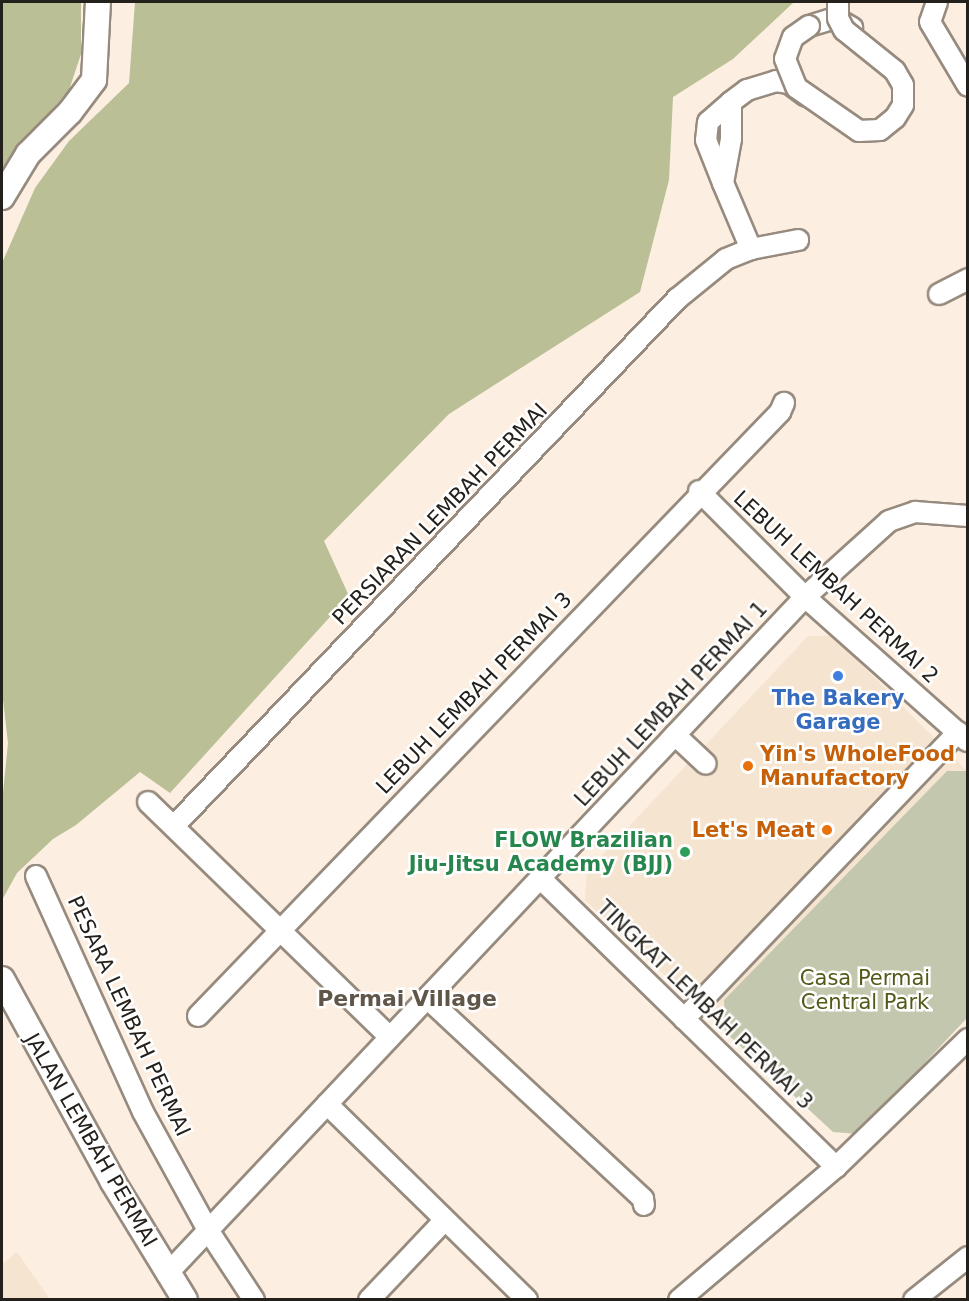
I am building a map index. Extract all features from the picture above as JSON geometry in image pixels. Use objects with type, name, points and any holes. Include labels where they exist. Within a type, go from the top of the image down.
[{"type":"main road","points":[[2,197],[28,154],[70,112],[94,80],[98,2]]},
{"type":"main road","name":"JALAN LEMBAH PERMAI","points":[[2,979],[167,1274],[184,1299]]},
{"type":"street","points":[[751,249],[706,140],[708,122],[747,90],[777,81],[789,83],[862,133],[883,130],[891,123],[904,107],[905,81],[848,24],[835,18],[809,26],[793,37],[785,58],[797,88],[859,131],[880,130],[895,118],[903,105],[903,85],[896,71],[844,30],[838,18],[838,2]]},
{"type":"street","points":[[937,2],[930,22],[968,86]]},
{"type":"street","name":"PERSIARAN LEMBAH PERMAI","points":[[174,826],[677,299],[726,259],[751,249],[798,240]]},
{"type":"street","points":[[939,294],[968,279]]},
{"type":"street","name":"LEBUH LEMBAH PERMAI 3","points":[[198,1017],[699,491],[780,412],[784,403]]},
{"type":"street","name":"LEBUH LEMBAH PERMAI 2","points":[[699,491],[805,597],[963,737]]},
{"type":"street","name":"LEBUH LEMBAH PERMAI 1","points":[[167,1274],[805,597],[889,521],[915,512],[968,516]]},
{"type":"street","points":[[675,735],[706,765]]},
{"type":"street","points":[[684,1019],[963,737]]},
{"type":"street","points":[[148,802],[390,1037]]},
{"type":"street","name":"PESARA LEMBAH PERMAI","points":[[36,876],[143,1112],[208,1230],[254,1299]]},
{"type":"street","name":"TINGKAT LEMBAH PERMAI 3","points":[[540,878],[836,1167]]},
{"type":"street","points":[[427,998],[643,1198],[644,1205]]},
{"type":"street","points":[[679,1299],[836,1167],[968,1039]]},
{"type":"street","points":[[327,1104],[527,1299]]},
{"type":"street","points":[[369,1299],[445,1220]]},
{"type":"street","points":[[914,1299],[968,1257]]},
{"type":"shaded area","points":[[808,636],[833,636],[967,771],[947,771],[724,1000],[725,1032],[585,900],[587,871]]},
{"type":"shaded area","points":[[17,1252],[50,1299],[2,1299],[2,1264]]},
{"type":"green space","points":[[81,2],[81,54],[69,90],[2,170],[2,3]]},
{"type":"green space","points":[[135,2],[794,2],[733,59],[673,97],[669,180],[640,292],[449,414],[324,541],[349,596],[170,793],[140,772],[76,825],[53,839],[17,873],[2,900],[2,803],[8,743],[2,691],[2,263],[35,188],[69,141],[129,83]]},
{"type":"green space","name":"Casa Permai Central Park","points":[[947,771],[967,771],[967,1018],[858,1134],[833,1132],[725,1032],[724,1000]]},
{"type":"place","name":"The Bakery Garage","points":[[838,676]]},
{"type":"place","name":"Yin's WholeFood Manufactory","points":[[748,766]]},
{"type":"place","name":"Let's Meat","points":[[827,830]]},
{"type":"place","name":"FLOW Brazilian Jiu-Jitsu Academy (BJJ)","points":[[685,852]]},
{"type":"district","name":"Permai Village","points":[[407,999]]}]
